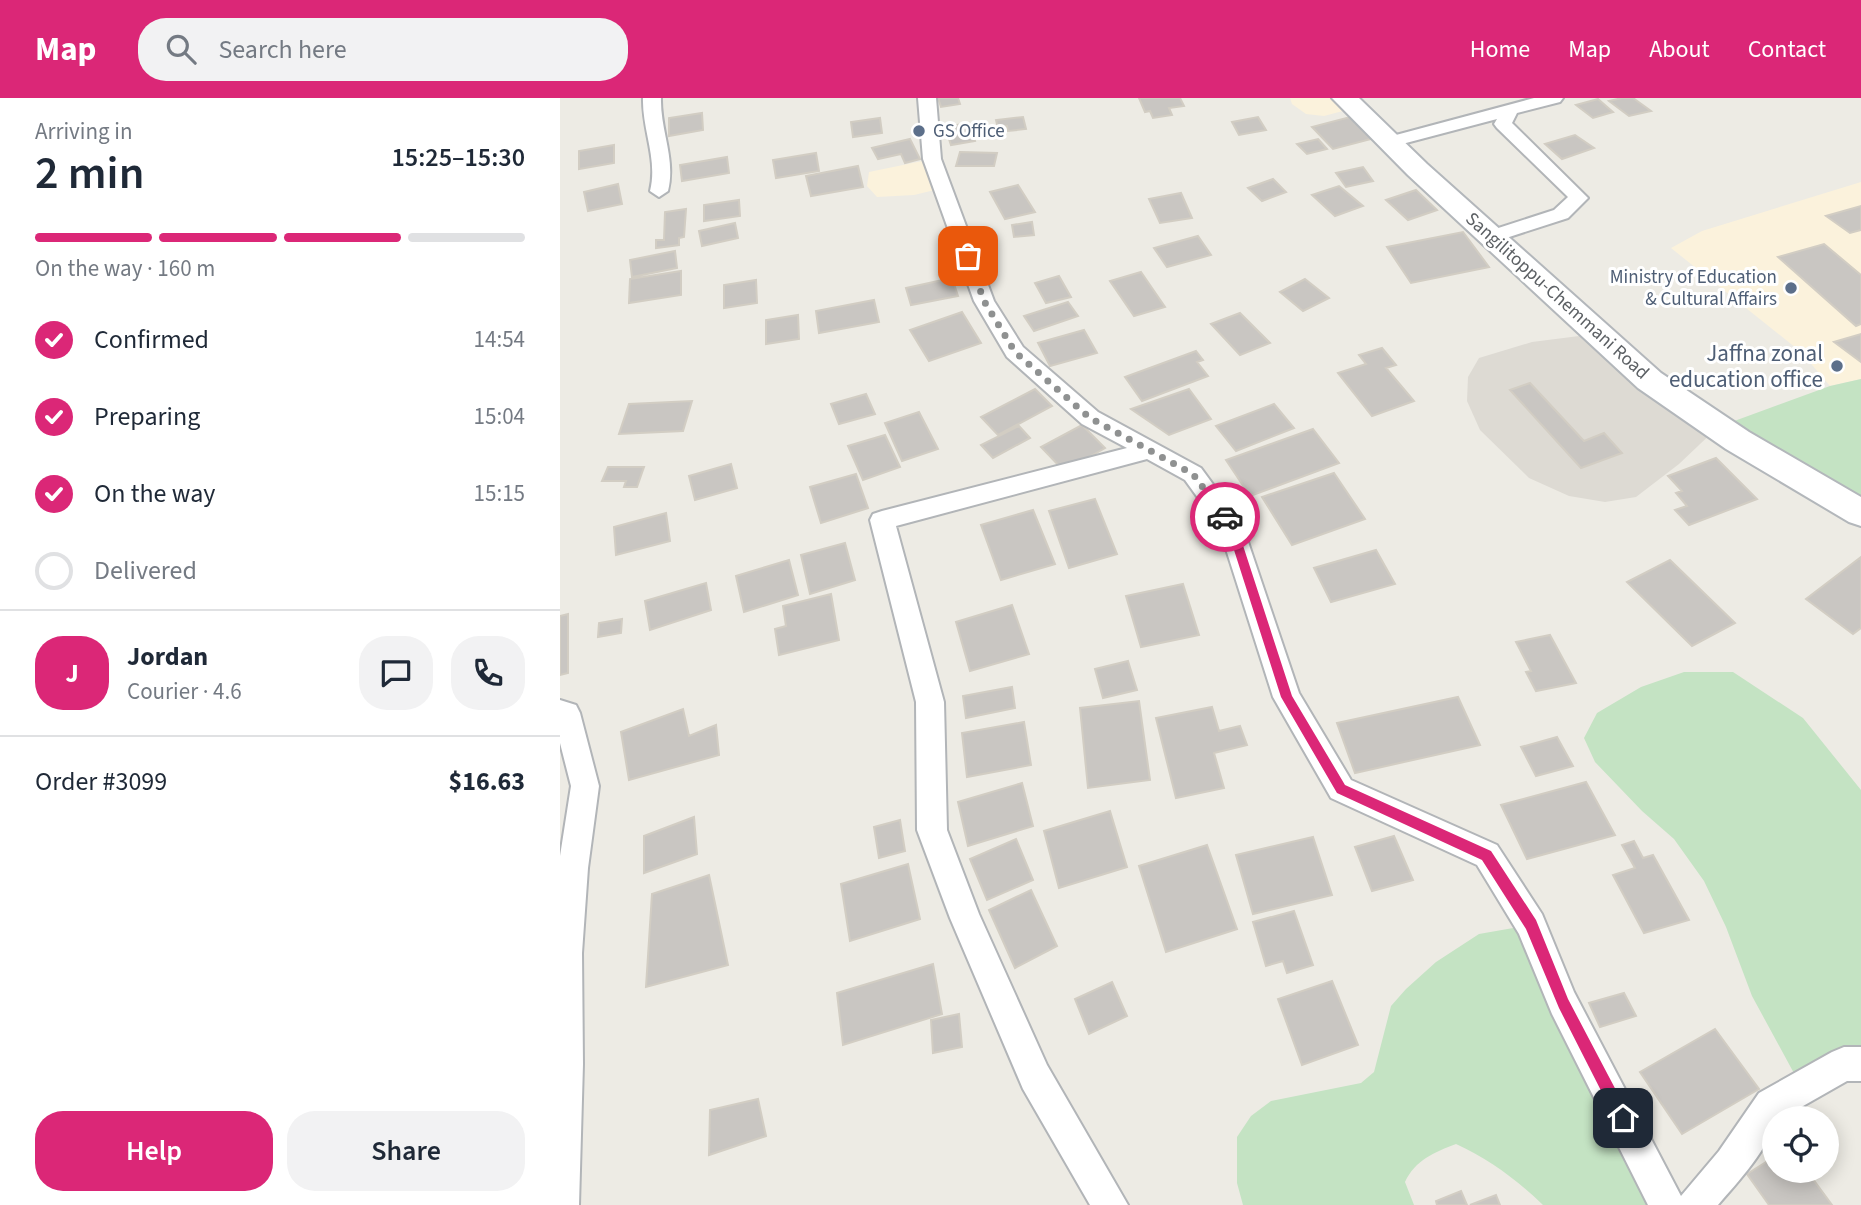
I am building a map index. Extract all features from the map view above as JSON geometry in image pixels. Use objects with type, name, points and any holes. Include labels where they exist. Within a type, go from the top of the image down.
[{"type":"main road","name":"Sangilitoppu-Chemmani Road","points":[[1345,98],[1387,143],[1543,282],[1595,334],[1665,392],[1769,460],[1861,513]]},
{"type":"street","points":[[652,98],[651,121],[662,152],[665,176],[659,191]]},
{"type":"street","points":[[927,98],[932,159],[984,301],[1015,352],[1090,418],[1193,474],[1230,524],[1287,697],[1341,789],[1487,856],[1531,925],[1563,1003],[1667,1205]]},
{"type":"street","points":[[1387,143],[1554,98]]},
{"type":"street","points":[[1490,237],[1561,214],[1579,198],[1561,177],[1524,148],[1503,124],[1510,109]]},
{"type":"street","points":[[1110,1205],[1035,1077],[965,918],[932,830],[930,702],[882,520],[1152,450]]},
{"type":"street","points":[[560,712],[566,713],[570,724],[585,786],[573,869],[566,953],[566,1064],[561,1205]]},
{"type":"street","points":[[1695,1205],[1731,1163],[1771,1105],[1844,1064],[1861,1065]]},
{"type":"shaded area","points":[[1290,98],[1345,98],[1354,108],[1324,116],[1306,114],[1292,104]]},
{"type":"shaded area","points":[[932,159],[943,188],[914,195],[877,197],[867,186],[869,172]]},
{"type":"shaded area","name":"Ministry of Education & Cultural Affairs","points":[[1861,182],[1861,379],[1830,386],[1801,352],[1671,248],[1702,231]]},
{"type":"shaded area","points":[[1595,334],[1718,427],[1679,464],[1636,497],[1605,502],[1569,496],[1529,478],[1480,430],[1467,401],[1468,377],[1479,358],[1532,342]]},
{"type":"green space","points":[[1861,379],[1861,513],[1718,427],[1830,386]]},
{"type":"green space","points":[[1684,672],[1733,672],[1803,718],[1861,790],[1861,1064],[1802,1088],[1752,996],[1726,927],[1704,881],[1674,839],[1642,811],[1595,762],[1584,738],[1597,713],[1641,687]]},
{"type":"green space","points":[[1531,925],[1667,1205],[1543,1205],[1502,1171],[1456,1144],[1426,1158],[1409,1174],[1405,1182],[1414,1205],[1243,1205],[1237,1183],[1237,1137],[1251,1116],[1271,1101],[1361,1083],[1374,1072],[1391,1006],[1406,989],[1436,962],[1479,934]]},
{"type":"building","points":[[938,98],[958,98],[960,104],[941,107]]},
{"type":"building","points":[[1139,98],[1180,98],[1184,106],[1169,108],[1172,115],[1153,118],[1150,111],[1145,112]]},
{"type":"building","points":[[1633,98],[1651,111],[1629,116],[1609,101]]},
{"type":"building","points":[[1598,99],[1613,112],[1593,118],[1576,105]]},
{"type":"building","points":[[702,113],[703,130],[669,136],[669,118]]},
{"type":"building","points":[[1023,117],[1026,129],[1008,131],[1007,126],[998,128],[996,120]]},
{"type":"building","points":[[1258,117],[1266,130],[1239,135],[1232,122]]},
{"type":"building","points":[[1350,117],[1371,139],[1333,149],[1312,127]]},
{"type":"building","points":[[880,118],[882,133],[853,137],[851,122]]},
{"type":"building","points":[[969,123],[975,141],[951,145],[945,127]]},
{"type":"building","points":[[1575,135],[1594,148],[1562,159],[1545,144]]},
{"type":"building","points":[[910,139],[920,159],[905,163],[901,154],[878,159],[872,148]]},
{"type":"building","points":[[1318,139],[1327,149],[1307,154],[1297,144]]},
{"type":"building","points":[[614,145],[614,163],[579,169],[579,151]]},
{"type":"building","points":[[960,152],[997,153],[994,166],[956,166]]},
{"type":"building","points":[[816,153],[819,171],[776,178],[773,160]]},
{"type":"building","points":[[727,157],[729,173],[682,181],[680,165]]},
{"type":"building","points":[[858,166],[863,187],[811,196],[806,176]]},
{"type":"building","points":[[1363,167],[1373,181],[1346,187],[1336,173]]},
{"type":"building","points":[[1273,179],[1286,192],[1262,201],[1248,188]]},
{"type":"building","points":[[618,184],[622,204],[588,211],[584,192]]},
{"type":"building","points":[[1018,185],[1035,212],[1005,219],[990,192]]},
{"type":"building","points":[[1339,186],[1363,206],[1335,216],[1312,195]]},
{"type":"building","points":[[1416,190],[1437,210],[1408,220],[1386,200]]},
{"type":"building","points":[[1181,193],[1192,218],[1160,223],[1149,199]]},
{"type":"building","points":[[739,200],[740,216],[704,221],[704,205]]},
{"type":"building","points":[[1861,206],[1861,230],[1850,233],[1826,216]]},
{"type":"building","points":[[686,209],[684,237],[679,238],[679,245],[656,248],[656,240],[664,240],[665,212]]},
{"type":"building","points":[[1032,222],[1034,235],[1014,237],[1012,225]]},
{"type":"building","points":[[735,223],[738,238],[702,246],[699,231]]},
{"type":"building","points":[[1463,232],[1489,267],[1411,283],[1387,247]]},
{"type":"building","points":[[1198,236],[1211,255],[1167,267],[1154,248]]},
{"type":"building","points":[[1824,244],[1861,275],[1861,324],[1856,326],[1778,257]]},
{"type":"building","points":[[675,251],[677,268],[632,277],[630,260]]},
{"type":"building","points":[[681,271],[681,295],[629,303],[630,279]]},
{"type":"building","points":[[1141,272],[1165,307],[1134,316],[1110,281]]},
{"type":"building","points":[[1059,276],[1071,297],[1046,303],[1035,283]]},
{"type":"building","points":[[952,278],[958,296],[911,305],[906,288]]},
{"type":"building","points":[[1305,279],[1329,298],[1303,311],[1280,292]]},
{"type":"building","points":[[756,280],[757,303],[724,308],[724,285]]},
{"type":"building","points":[[874,300],[879,322],[819,333],[816,311]]},
{"type":"building","points":[[1068,302],[1078,316],[1034,331],[1024,316]]},
{"type":"building","points":[[962,312],[981,343],[929,361],[910,330]]},
{"type":"building","points":[[1240,313],[1270,343],[1240,355],[1211,324]]},
{"type":"building","points":[[798,315],[799,339],[766,344],[766,320]]},
{"type":"building","points":[[1084,330],[1097,353],[1050,366],[1038,343]]},
{"type":"building","points":[[1861,334],[1861,362],[1834,342]]},
{"type":"building","points":[[1382,348],[1396,365],[1386,368],[1414,401],[1372,416],[1338,373],[1366,364],[1359,355]]},
{"type":"building","points":[[1196,351],[1203,360],[1197,362],[1208,376],[1142,401],[1125,377]]},
{"type":"building","points":[[1530,383],[1584,441],[1604,433],[1622,453],[1581,468],[1510,390]]},
{"type":"building","points":[[1035,389],[1052,406],[998,435],[981,417]]},
{"type":"building","points":[[1189,389],[1211,419],[1169,435],[1131,409]]},
{"type":"building","points":[[866,394],[875,414],[839,424],[831,404]]},
{"type":"building","points":[[692,401],[683,431],[619,434],[629,404]]},
{"type":"building","points":[[1274,404],[1294,428],[1236,451],[1216,426]]},
{"type":"building","points":[[919,412],[938,449],[902,461],[885,423]]},
{"type":"building","points":[[1082,425],[1105,448],[1064,471],[1041,447]]},
{"type":"building","points":[[1019,426],[1030,438],[993,458],[981,445]]},
{"type":"building","points":[[1313,429],[1339,463],[1250,496],[1226,460]]},
{"type":"building","points":[[885,435],[900,467],[863,480],[848,446]]},
{"type":"building","points":[[1716,458],[1757,499],[1689,525],[1675,510],[1687,506],[1676,493],[1682,491],[1668,476]]},
{"type":"building","points":[[731,464],[737,488],[695,500],[689,476]]},
{"type":"building","points":[[608,467],[644,467],[637,487],[624,487],[626,481],[602,481]]},
{"type":"building","points":[[1334,473],[1365,519],[1292,545],[1262,497]]},
{"type":"building","points":[[856,474],[868,508],[821,523],[810,487]]},
{"type":"building","points":[[1095,499],[1117,554],[1069,568],[1049,511]]},
{"type":"building","points":[[1033,510],[1055,564],[1001,580],[981,525]]},
{"type":"building","points":[[666,513],[670,541],[616,555],[614,527]]},
{"type":"building","points":[[845,543],[855,580],[810,594],[801,555]]},
{"type":"building","points":[[1376,550],[1395,584],[1331,602],[1314,568]]},
{"type":"building","points":[[1861,557],[1861,628],[1853,634],[1806,599]]},
{"type":"building","points":[[789,560],[798,595],[744,612],[736,576]]},
{"type":"building","points":[[1670,560],[1735,623],[1692,646],[1627,582]]},
{"type":"building","points":[[706,583],[711,610],[650,630],[645,601]]},
{"type":"building","points":[[1183,584],[1199,635],[1141,647],[1126,596]]},
{"type":"building","points":[[831,594],[839,640],[779,655],[775,629],[786,626],[783,606]]},
{"type":"building","points":[[1012,605],[1029,654],[970,671],[956,622]]},
{"type":"building","points":[[568,614],[568,673],[560,675],[560,616]]},
{"type":"building","points":[[622,619],[621,633],[598,637],[599,623]]},
{"type":"building","points":[[1550,635],[1576,683],[1536,691],[1526,672],[1531,671],[1516,642]]},
{"type":"building","points":[[1128,661],[1137,690],[1103,698],[1095,669]]},
{"type":"building","points":[[1012,687],[1015,708],[966,718],[963,696]]},
{"type":"building","points":[[1458,697],[1480,745],[1355,773],[1337,723]]},
{"type":"building","points":[[1139,701],[1150,780],[1088,788],[1080,708]]},
{"type":"building","points":[[1212,707],[1219,731],[1240,726],[1247,745],[1214,753],[1224,788],[1176,798],[1156,718]]},
{"type":"building","points":[[683,709],[689,736],[716,725],[719,755],[629,780],[621,732]]},
{"type":"building","points":[[1024,722],[1031,765],[967,777],[962,733]]},
{"type":"building","points":[[1557,737],[1573,766],[1536,776],[1521,747]]},
{"type":"building","points":[[1586,782],[1615,835],[1527,859],[1501,805]]},
{"type":"building","points":[[1022,783],[1033,826],[968,846],[958,802]]},
{"type":"building","points":[[1110,811],[1127,867],[1059,888],[1044,831]]},
{"type":"building","points":[[694,817],[697,854],[644,873],[644,836]]},
{"type":"building","points":[[900,820],[905,851],[879,858],[874,827]]},
{"type":"building","points":[[1394,836],[1413,880],[1372,891],[1355,847]]},
{"type":"building","points":[[1313,837],[1332,895],[1253,914],[1236,855]]},
{"type":"building","points":[[1016,839],[1033,880],[987,900],[970,859]]},
{"type":"building","points":[[1634,841],[1643,858],[1653,855],[1689,920],[1644,933],[1613,875],[1635,868],[1622,845]]},
{"type":"building","points":[[1207,845],[1237,929],[1166,952],[1139,866]]},
{"type":"building","points":[[908,864],[920,919],[850,941],[841,884]]},
{"type":"building","points":[[709,875],[728,965],[646,987],[652,894]]},
{"type":"building","points":[[1031,890],[1057,946],[1015,968],[989,910]]},
{"type":"building","points":[[1294,911],[1313,965],[1287,973],[1283,961],[1266,966],[1253,922]]},
{"type":"building","points":[[933,964],[942,1014],[843,1045],[837,993]]},
{"type":"building","points":[[1332,981],[1358,1045],[1302,1065],[1278,999]]},
{"type":"building","points":[[1112,982],[1127,1016],[1089,1034],[1075,999]]},
{"type":"building","points":[[1624,993],[1636,1016],[1600,1027],[1589,1003]]},
{"type":"building","points":[[959,1014],[962,1047],[933,1053],[931,1020]]},
{"type":"building","points":[[1715,1029],[1759,1089],[1682,1134],[1640,1072]]},
{"type":"building","points":[[758,1099],[766,1136],[709,1155],[710,1110]]},
{"type":"building","points":[[1762,1165],[1762,1183],[1816,1183],[1832,1205],[1769,1205],[1747,1174]]},
{"type":"building","points":[[1461,1191],[1467,1205],[1437,1205],[1436,1201]]},
{"type":"building","points":[[1496,1195],[1500,1205],[1470,1205]]},
{"type":"way so far","points":[[968,256],[984,301],[1015,352],[1090,418],[1193,474],[1225,517]]},
{"type":"place","name":"GS Office","points":[[919,131]]},
{"type":"place","name":"Ministry of Education & Cultural Affairs","points":[[1791,288]]},
{"type":"place","name":"Jaffna zonal education office","points":[[1837,366]]},
{"type":"route","points":[[1225,517],[1230,524],[1287,697],[1341,789],[1487,856],[1531,925],[1563,1003],[1623,1118]]}]
